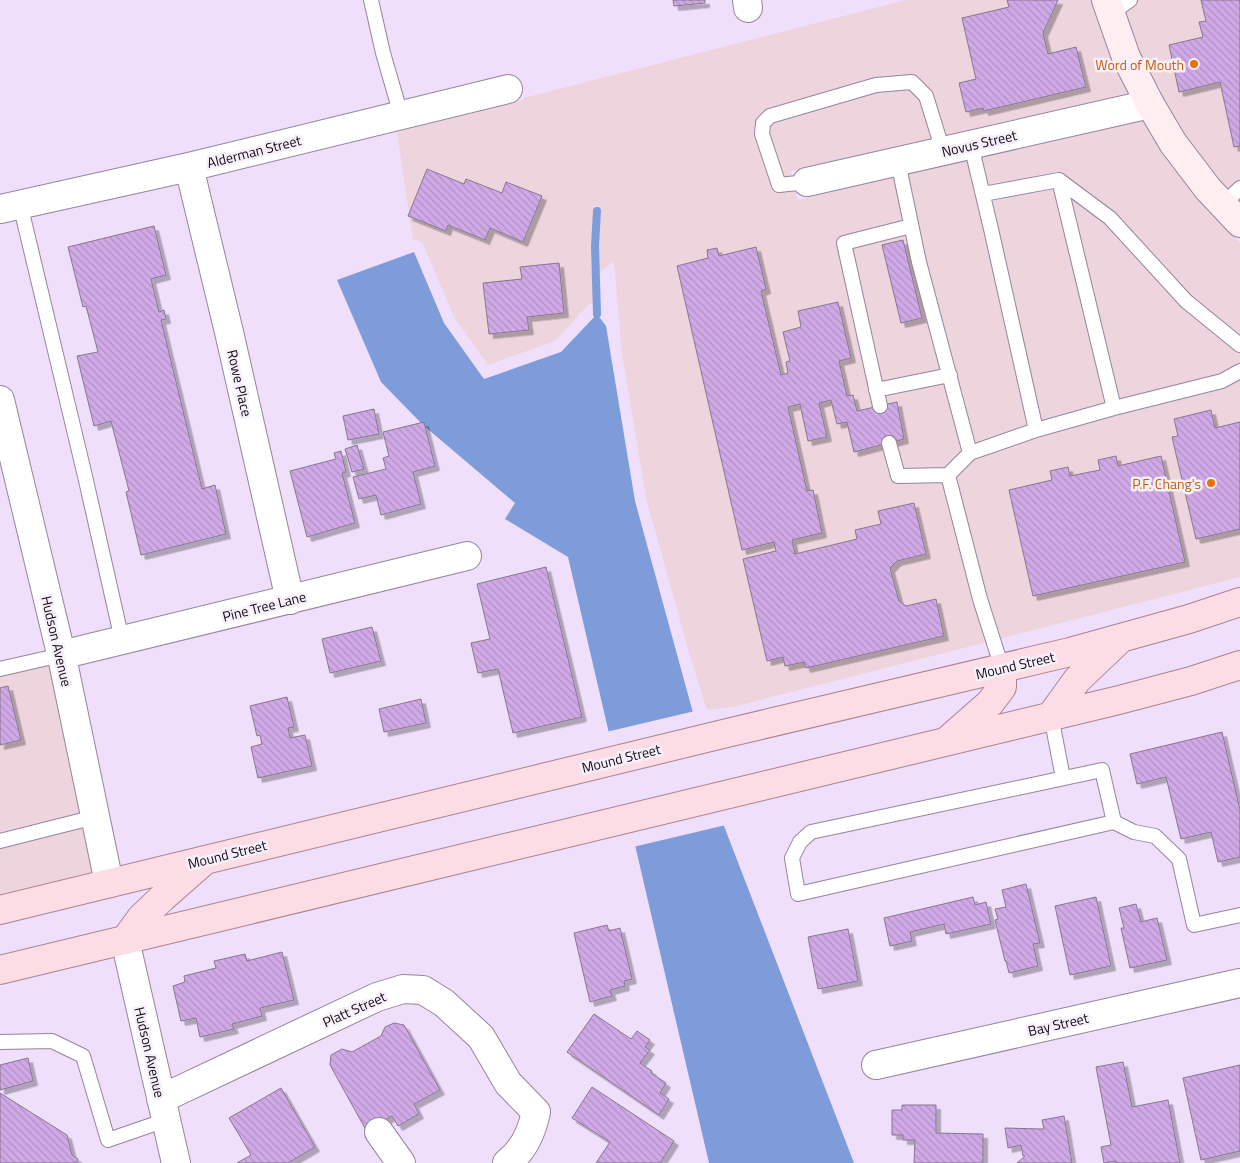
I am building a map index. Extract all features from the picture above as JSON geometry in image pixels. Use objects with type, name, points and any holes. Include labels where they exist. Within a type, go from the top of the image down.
[{"type":"main road","name":"Mound Street","points":[[0,910],[726,732],[1070,652],[1189,619],[1240,602]]},
{"type":"main road","points":[[1051,716],[1077,680],[1121,638]]},
{"type":"main road","points":[[0,970],[946,742],[1191,681],[1240,665]]},
{"type":"main road","points":[[946,742],[990,703],[1002,687],[1002,668]]},
{"type":"main road","points":[[125,940],[141,918],[206,860]]},
{"type":"street","points":[[1115,5],[1126,58],[1173,143],[1208,189],[1234,205]]},
{"type":"street","name":"Alderman Street","points":[[10,206],[190,167],[508,89]]},
{"type":"street","name":"Novus Street","points":[[807,182],[1150,104]]},
{"type":"street","name":"Rowe Place","points":[[190,167],[290,600]]},
{"type":"street","name":"Hudson Avenue","points":[[0,400],[61,656],[109,883]]},
{"type":"street","name":"Pine Tree Lane","points":[[61,656],[467,556]]},
{"type":"street","name":"Hudson Avenue","points":[[125,940],[176,1163]]},
{"type":"street","name":"Bay Street","points":[[876,1065],[1240,983]]},
{"type":"street","name":"Platt Street","points":[[163,1109],[377,997],[403,989],[423,990],[444,1003],[481,1037],[508,1083],[536,1112],[526,1141],[510,1161],[506,1163]]},
{"type":"street","points":[[379,1132],[401,1163]]},
{"type":"lane","points":[[371,0],[379,37],[401,116]]},
{"type":"lane","points":[[807,182],[779,185],[762,134],[763,123],[770,116],[876,85],[912,82],[926,96],[943,151]]},
{"type":"lane","points":[[971,145],[1036,430]]},
{"type":"lane","points":[[898,162],[919,262],[970,453]]},
{"type":"lane","points":[[983,194],[1059,180],[1110,218],[1186,302],[1240,345]]},
{"type":"lane","points":[[1059,180],[1114,408]]},
{"type":"lane","points":[[10,206],[85,476],[122,640]]},
{"type":"lane","points":[[880,406],[844,243],[911,226]]},
{"type":"lane","points":[[889,442],[898,476],[948,475],[970,453],[1036,430],[1222,381],[1240,371]]},
{"type":"lane","points":[[876,390],[950,375]]},
{"type":"lane","points":[[948,475],[980,599],[1002,668]]},
{"type":"lane","points":[[0,669],[61,656]]},
{"type":"lane","points":[[1051,716],[1063,778]]},
{"type":"lane","points":[[1114,822],[1102,770],[811,832],[800,842],[792,858],[798,894],[1114,822],[1134,832],[1155,836],[1179,859],[1194,925],[1240,915]]},
{"type":"lane","points":[[0,841],[95,817]]},
{"type":"lane","points":[[0,1042],[52,1041],[83,1056],[108,1140],[163,1109]]},
{"type":"shaded area","points":[[906,0],[1092,0],[1113,62],[1129,93],[791,171],[798,200],[1144,120],[1199,199],[1240,243],[1240,577],[733,707],[707,710],[646,498],[622,354],[614,261],[597,275],[595,301],[589,304],[555,341],[488,365],[454,317],[423,244],[413,240],[397,132]]},
{"type":"shaded area","points":[[1120,0],[1240,0],[1240,203],[1218,179],[1184,134],[1162,98],[1160,86],[1156,87],[1138,52]]},
{"type":"shaded area","points":[[61,655],[109,883],[0,910],[0,669]]},
{"type":"water","points":[[414,252],[444,323],[484,379],[561,352],[597,314],[606,326],[635,501],[724,826],[854,1163],[709,1163],[568,557],[505,519],[515,503],[423,425],[381,382],[337,280]]},
{"type":"pier","points":[[695,711],[726,825],[633,847],[606,732]]},
{"type":"building","points":[[673,0],[705,0],[705,3],[674,6]]},
{"type":"building","points":[[1007,0],[1058,0],[1043,33],[1048,54],[1076,47],[1086,87],[984,111],[983,108],[966,112],[959,83],[976,79],[962,18],[1009,7]]},
{"type":"building","points":[[1201,0],[1240,0],[1240,146],[1234,147],[1220,82],[1179,92],[1169,45],[1203,37],[1199,22],[1206,21]]},
{"type":"building","points":[[427,169],[464,184],[466,179],[502,193],[506,182],[542,196],[523,242],[490,228],[485,240],[448,225],[446,231],[408,216]]},
{"type":"building","points":[[154,226],[166,275],[151,279],[159,312],[164,310],[166,319],[161,320],[202,489],[215,485],[226,534],[141,555],[126,492],[129,491],[111,421],[94,426],[77,356],[98,352],[86,306],[83,307],[68,247]]},
{"type":"building","points":[[903,240],[922,318],[901,323],[882,245]]},
{"type":"building","points":[[756,247],[766,289],[761,291],[781,375],[788,373],[786,362],[790,361],[783,332],[801,327],[798,311],[838,302],[851,358],[839,361],[847,396],[853,395],[857,411],[897,402],[904,439],[854,452],[847,422],[837,424],[831,400],[819,403],[827,437],[808,441],[800,404],[788,407],[807,491],[813,490],[822,533],[792,540],[795,554],[857,539],[855,530],[881,524],[878,511],[914,503],[926,554],[897,561],[890,568],[899,601],[906,606],[936,599],[944,636],[806,668],[804,662],[785,666],[783,657],[767,661],[743,559],[776,551],[774,542],[742,550],[677,266],[708,258],[707,250],[717,248],[719,256]]},
{"type":"building","points":[[559,263],[564,313],[527,317],[529,330],[489,334],[483,283],[522,279],[520,267]]},
{"type":"building","points":[[374,409],[379,434],[348,440],[343,416]]},
{"type":"building","name":"P.F. Chang's","points":[[1211,410],[1215,428],[1240,422],[1240,529],[1196,539],[1172,437],[1178,436],[1174,419]]},
{"type":"building","points":[[424,422],[435,466],[413,472],[421,504],[381,515],[376,495],[359,499],[353,477],[386,469],[383,458],[389,456],[383,432]]},
{"type":"building","points":[[357,445],[364,469],[352,472],[345,449]]},
{"type":"building","points":[[341,451],[346,472],[342,473],[355,523],[307,537],[290,471],[336,459],[334,453]]},
{"type":"building","points":[[1116,456],[1118,466],[1161,456],[1185,562],[1033,596],[1009,490],[1052,480],[1050,471],[1068,467],[1070,476],[1100,470],[1098,460]]},
{"type":"building","points":[[546,567],[582,717],[513,733],[498,669],[478,673],[471,643],[490,639],[477,584]]},
{"type":"building","points":[[372,627],[381,661],[330,673],[322,639]]},
{"type":"building","points":[[8,686],[21,740],[0,745],[0,688]]},
{"type":"building","points":[[287,697],[294,727],[288,728],[290,738],[305,735],[312,766],[258,778],[251,747],[262,744],[260,735],[257,736],[250,706]]},
{"type":"building","points":[[421,699],[426,723],[384,732],[379,709]]},
{"type":"building","points":[[1222,732],[1240,810],[1240,857],[1218,862],[1211,832],[1181,839],[1166,777],[1137,784],[1130,754]]},
{"type":"building","points":[[1026,884],[1040,943],[1033,944],[1038,966],[1009,973],[995,920],[998,919],[995,909],[1006,907],[1002,890]]},
{"type":"building","points":[[973,897],[975,905],[986,902],[991,924],[946,934],[944,924],[910,932],[912,941],[890,946],[884,918]]},
{"type":"building","points":[[1096,897],[1111,966],[1070,975],[1055,906]]},
{"type":"building","points":[[1136,904],[1141,922],[1157,918],[1167,960],[1130,968],[1121,928],[1124,928],[1119,908]]},
{"type":"building","points":[[607,925],[609,931],[620,928],[632,979],[624,981],[625,986],[610,990],[612,996],[590,1002],[574,933]]},
{"type":"building","points":[[848,929],[858,981],[818,989],[808,937]]},
{"type":"building","points":[[282,952],[294,1000],[260,1008],[262,1016],[232,1024],[234,1029],[200,1037],[196,1018],[181,1021],[173,986],[185,982],[184,976],[216,968],[214,961],[245,954],[247,961]]},
{"type":"building","points":[[594,1014],[631,1039],[637,1031],[650,1040],[645,1047],[650,1050],[640,1063],[666,1083],[660,1093],[669,1099],[659,1115],[567,1052]]},
{"type":"building","points":[[394,1023],[404,1025],[440,1090],[414,1104],[419,1114],[398,1126],[392,1116],[366,1130],[330,1065],[331,1055],[342,1049],[352,1052],[381,1036],[385,1027]]},
{"type":"building","points":[[28,1058],[33,1081],[0,1090],[0,1065]]},
{"type":"building","points":[[1123,1062],[1132,1107],[1168,1100],[1180,1163],[1116,1163],[1116,1161],[1104,1163],[1101,1147],[1111,1145],[1096,1067]]},
{"type":"building","points":[[1240,1065],[1240,1151],[1201,1160],[1183,1078]]},
{"type":"building","points":[[592,1087],[674,1141],[660,1163],[596,1163],[610,1142],[572,1118]]},
{"type":"building","points":[[281,1088],[315,1147],[288,1163],[237,1163],[251,1155],[229,1118]]},
{"type":"building","points":[[0,1093],[67,1135],[72,1155],[78,1159],[76,1163],[0,1163]]},
{"type":"building","points":[[902,1105],[936,1105],[936,1133],[983,1134],[983,1163],[914,1163],[915,1140],[903,1140],[903,1135],[892,1135],[892,1110],[902,1110]]},
{"type":"building","points":[[1064,1116],[1072,1163],[1017,1163],[1025,1156],[1023,1156],[1021,1145],[1008,1148],[1005,1128],[1044,1129],[1042,1120]]},
{"type":"waterway","points":[[597,211],[595,246],[597,314]]},
{"type":"place","name":"Word of Mouth","points":[[1194,64]]},
{"type":"place","name":"P.F. Chang's","points":[[1211,483]]}]
